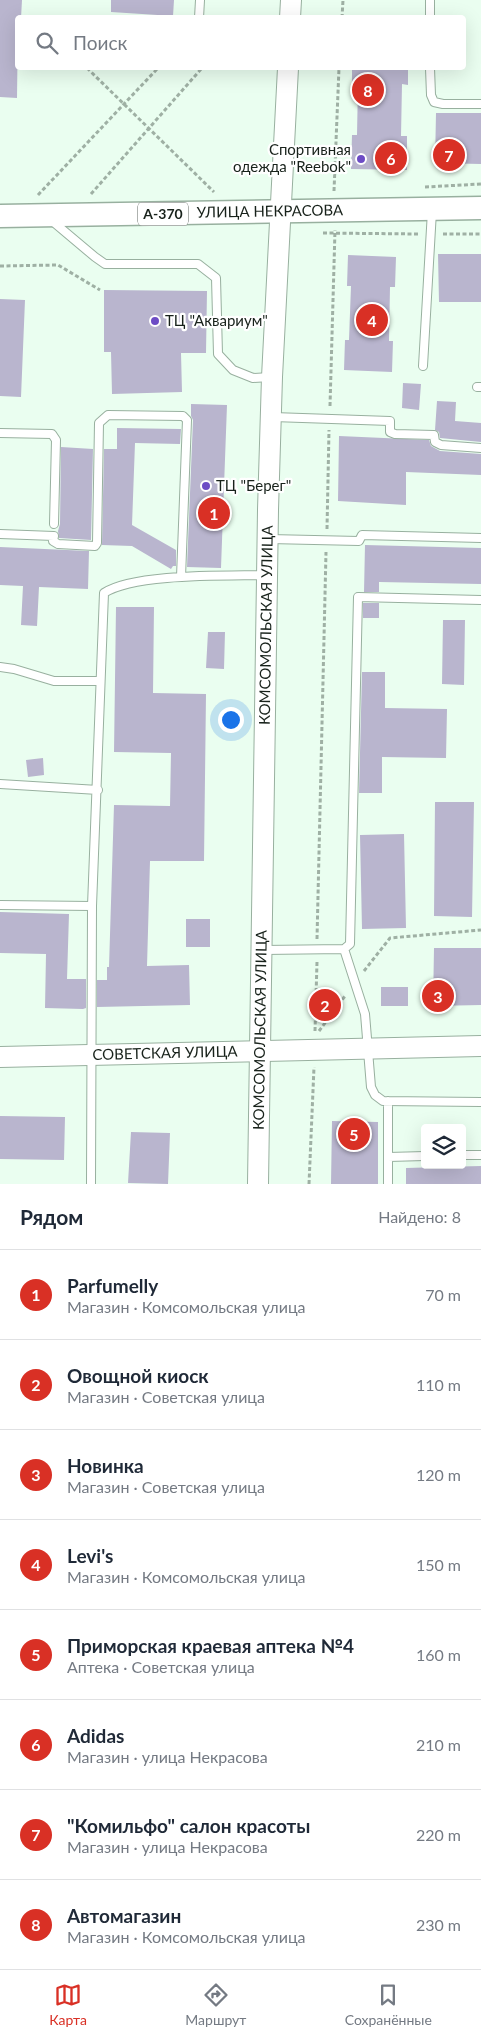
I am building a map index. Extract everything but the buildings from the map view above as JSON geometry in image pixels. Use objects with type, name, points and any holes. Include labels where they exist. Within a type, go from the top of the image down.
[{"type":"main road","points":[[290,15],[291,0]]},
{"type":"main road","name":"КОМСОМОЛЬСКАЯ УЛИЦА","points":[[258,1184],[262,1051],[266,575],[270,417],[288,70]]},
{"type":"main road","name":"УЛИЦА НЕКРАСОВА","points":[[0,216],[40,207],[280,211],[481,208]]},
{"type":"main road","name":"СОВЕТСКАЯ УЛИЦА","points":[[0,1057],[481,1046]]},
{"type":"lane","points":[[199,15],[200,0]]},
{"type":"lane","points":[[430,0],[430,15]]},
{"type":"lane","points":[[430,70],[430,95],[434,102],[443,104],[481,104]]},
{"type":"lane","points":[[40,207],[95,258],[105,264],[198,264],[216,278],[218,354],[233,370],[253,378],[272,377]]},
{"type":"lane","points":[[423,366],[432,209]]},
{"type":"lane","points":[[0,534],[54,536],[54,542],[58,544],[94,546],[97,543],[99,423],[108,415],[183,416],[187,420],[182,578]]},
{"type":"lane","points":[[270,417],[390,421],[390,432],[395,434],[434,435],[435,442],[441,446],[481,448]]},
{"type":"lane","points":[[0,433],[52,434],[56,440],[54,524]]},
{"type":"lane","points":[[267,539],[359,541],[362,535],[481,538]]},
{"type":"lane","points":[[91,1184],[93,1054],[92,906],[98,790],[104,593],[134,582],[266,575]]},
{"type":"lane","points":[[263,950],[344,949],[350,944],[358,597],[481,600]]},
{"type":"lane","points":[[0,667],[14,669],[54,681],[100,681]]},
{"type":"lane","points":[[0,784],[98,790]]},
{"type":"lane","points":[[0,905],[92,906]]},
{"type":"lane","points":[[344,949],[365,1014],[371,1087],[375,1095],[383,1102],[481,1102]]},
{"type":"lane","points":[[388,1102],[388,1184]]},
{"type":"lane","points":[[466,1155],[481,1155]]},
{"type":"lane","points":[[388,1157],[421,1156]]},
{"type":"path","points":[[342,15],[343,0]]},
{"type":"path","points":[[88,70],[216,194]]},
{"type":"path","points":[[40,207],[124,104],[156,70]]},
{"type":"path","points":[[87,198],[200,70]]},
{"type":"path","points":[[334,192],[340,70]]},
{"type":"path","points":[[316,233],[481,234]]},
{"type":"path","points":[[335,233],[315,1036],[390,938],[481,930]]},
{"type":"path","points":[[0,266],[58,265],[100,290]]},
{"type":"path","points":[[309,1184],[315,1051]]},
{"type":"place","name":"Автомагазин","points":[[368,90]]},
{"type":"place","name":"\"Комильфо\" салон красоты","points":[[449,155]]},
{"type":"place","name":"Adidas","points":[[391,158]]},
{"type":"place","name":"Спортивная одежда \"Reebok\"","points":[[361,159]]},
{"type":"place","name":"Levi's","points":[[372,320]]},
{"type":"place","name":"ТЦ \"Аквариум\"","points":[[155,321]]},
{"type":"place","name":"ТЦ \"Берег\"","points":[[206,486]]},
{"type":"place","name":"Parfumelly","points":[[214,513]]},
{"type":"place","name":"Новинка","points":[[438,996]]},
{"type":"place","name":"Овощной киоск","points":[[325,1005]]},
{"type":"place","name":"Приморская краевая аптека №4","points":[[354,1134]]}]
